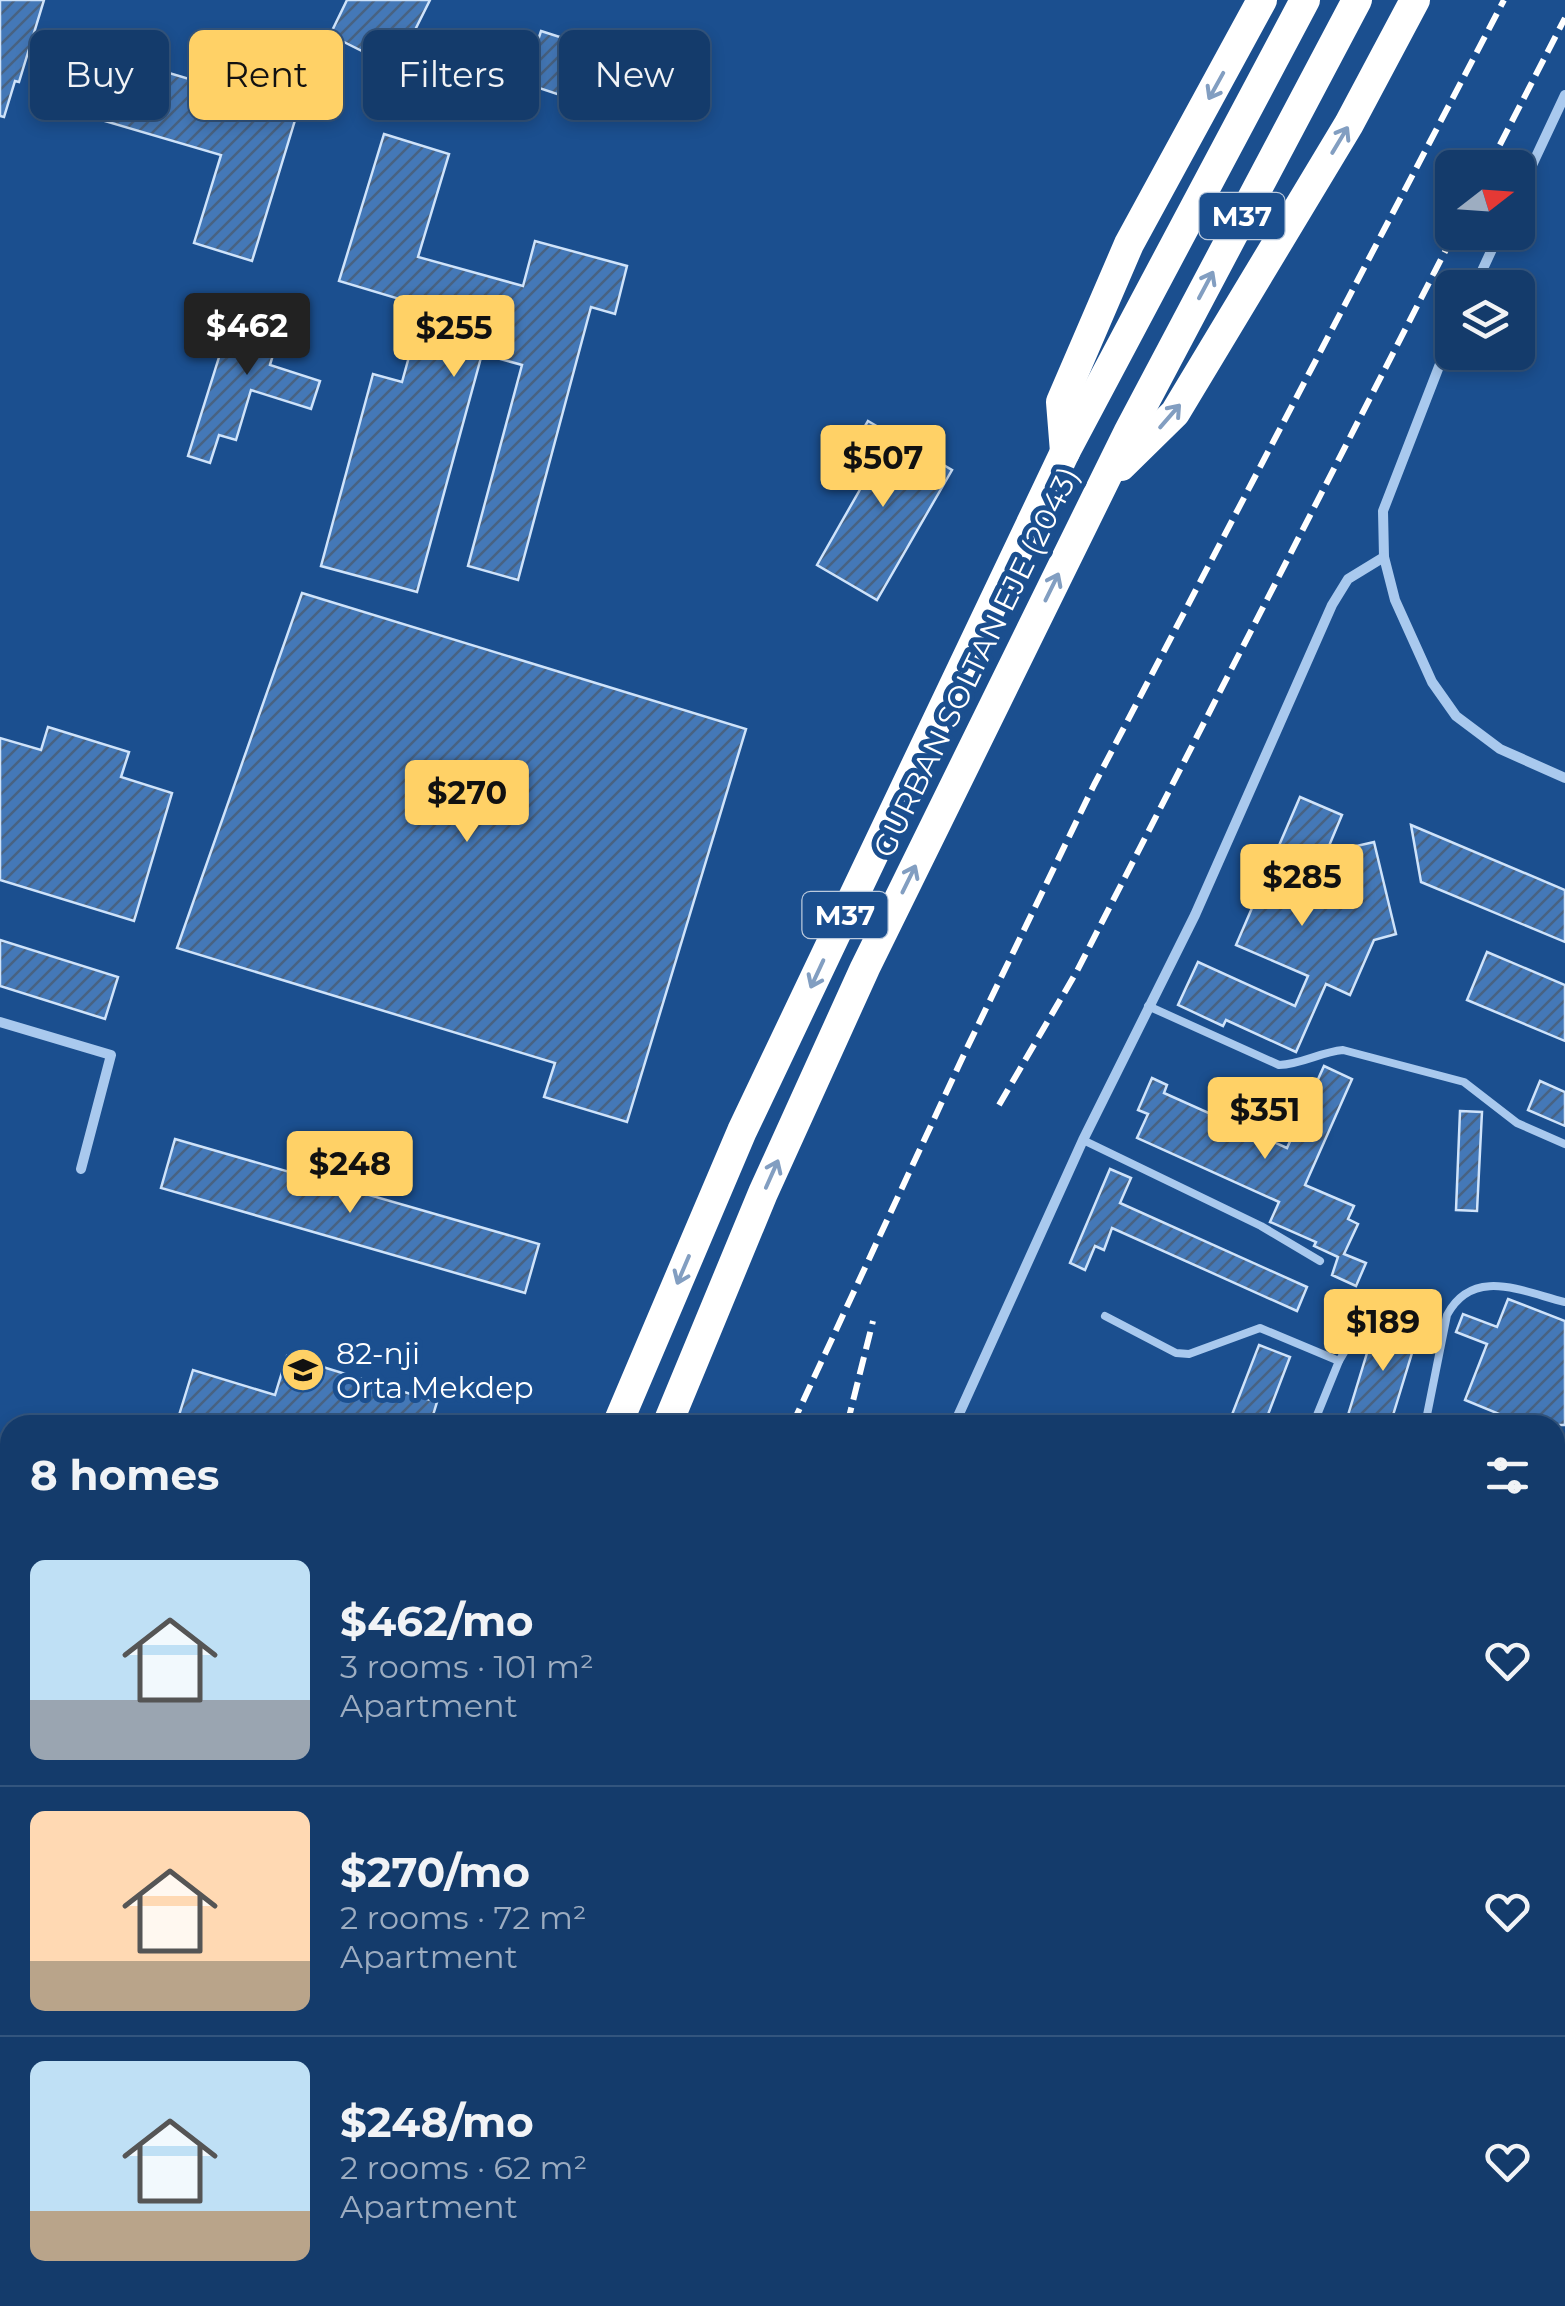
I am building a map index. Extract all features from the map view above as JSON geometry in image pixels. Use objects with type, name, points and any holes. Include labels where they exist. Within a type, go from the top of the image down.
[{"type":"highway","points":[[1065,452],[1061,402],[1129,244],[1262,0]]},
{"type":"highway","name":"GURBAN SOLTAN EJE (2043)","points":[[621,1415],[742,1131],[1065,452],[1306,0]]},
{"type":"highway","name":"GURBAN SOLTAN EJE (2043)","points":[[671,1415],[763,1193],[865,968],[1128,433],[1356,0]]},
{"type":"highway","points":[[1102,486],[1175,412],[1349,124],[1415,0]]},
{"type":"street","points":[[1535,158],[1565,94]]},
{"type":"street","points":[[1437,370],[1383,511],[1384,557],[1395,600],[1432,682],[1456,716],[1500,749],[1565,778]]},
{"type":"street","points":[[959,1415],[1083,1140],[1195,915],[1332,605],[1348,580],[1384,557]]},
{"type":"street","points":[[0,1022],[112,1055],[81,1170]]},
{"type":"lane","points":[[1148,1006],[1280,1065],[1298,1064],[1325,1051],[1343,1050],[1464,1082],[1517,1123],[1565,1144]]},
{"type":"lane","points":[[1083,1140],[1261,1226],[1320,1260]]},
{"type":"lane","points":[[1426,1415],[1447,1314],[1455,1300],[1482,1285],[1565,1302]]},
{"type":"lane","points":[[1105,1316],[1176,1354],[1189,1354],[1260,1328],[1339,1361]]},
{"type":"lane","points":[[1316,1415],[1355,1334]]},
{"type":"building","points":[[0,0],[44,0],[35,30],[30,30],[30,46],[19,82],[15,81],[4,117],[0,116]]},
{"type":"building","points":[[347,0],[430,0],[415,30],[363,30],[363,52],[343,42],[343,30],[332,30]]},
{"type":"building","points":[[541,31],[559,37],[559,95],[539,88]]},
{"type":"building","points":[[169,73],[189,79],[189,120],[295,120],[252,261],[194,243],[221,155],[101,120],[169,120]]},
{"type":"building","points":[[384,134],[449,154],[418,257],[523,286],[535,241],[627,266],[615,314],[591,307],[518,580],[468,566],[522,365],[482,354],[417,592],[321,566],[373,374],[402,382],[423,306],[339,281]]},
{"type":"building","points":[[237,300],[285,315],[270,365],[320,381],[311,409],[251,390],[236,440],[219,435],[210,463],[188,456]]},
{"type":"building","points":[[868,421],[952,470],[877,600],[817,565],[870,472],[846,458]]},
{"type":"building","points":[[302,593],[746,729],[627,1122],[544,1097],[555,1063],[177,948]]},
{"type":"building","points":[[48,727],[129,752],[121,777],[172,793],[134,921],[0,880],[0,738],[41,750]]},
{"type":"building","points":[[1300,797],[1342,815],[1326,853],[1374,842],[1396,934],[1374,940],[1350,995],[1326,984],[1296,1052],[1226,1020],[1223,1026],[1178,1005],[1198,962],[1295,1006],[1308,976],[1236,945]]},
{"type":"building","points":[[1411,825],[1565,890],[1565,942],[1421,882]]},
{"type":"building","points":[[0,940],[118,977],[105,1019],[0,986]]},
{"type":"building","points":[[1487,952],[1565,985],[1565,1041],[1467,1000]]},
{"type":"building","points":[[1324,1066],[1352,1079],[1305,1185],[1354,1206],[1348,1219],[1358,1224],[1344,1254],[1366,1263],[1356,1286],[1332,1275],[1338,1257],[1314,1246],[1316,1242],[1270,1222],[1279,1202],[1137,1138],[1148,1114],[1138,1110],[1152,1078],[1167,1085],[1164,1093],[1287,1148]]},
{"type":"building","points":[[1540,1081],[1565,1092],[1565,1126],[1528,1110]]},
{"type":"building","points":[[1460,1111],[1482,1112],[1477,1211],[1456,1210]]},
{"type":"building","points":[[175,1139],[539,1244],[525,1293],[161,1188]]},
{"type":"building","points":[[1110,1169],[1131,1178],[1120,1203],[1307,1287],[1297,1311],[1112,1228],[1104,1250],[1095,1246],[1085,1270],[1070,1263]]},
{"type":"building","points":[[1508,1299],[1565,1321],[1565,1415],[1502,1415],[1465,1400],[1487,1344],[1456,1332],[1463,1314],[1497,1327]]},
{"type":"building","points":[[1378,1317],[1419,1330],[1393,1415],[1348,1415]]},
{"type":"building","points":[[1259,1345],[1290,1357],[1268,1415],[1232,1415]]},
{"type":"building","points":[[287,1356],[437,1402],[433,1415],[179,1415],[193,1370],[275,1395]]},
{"type":"railway","points":[[797,1415],[1094,785],[1504,0]]},
{"type":"railway","points":[[1497,150],[1565,18]]},
{"type":"railway","points":[[999,1105],[1077,971],[1446,250]]},
{"type":"railway","points":[[850,1415],[873,1321]]},
{"type":"place","name":"82-nji Orta Mekdep","points":[[303,1370]]}]
